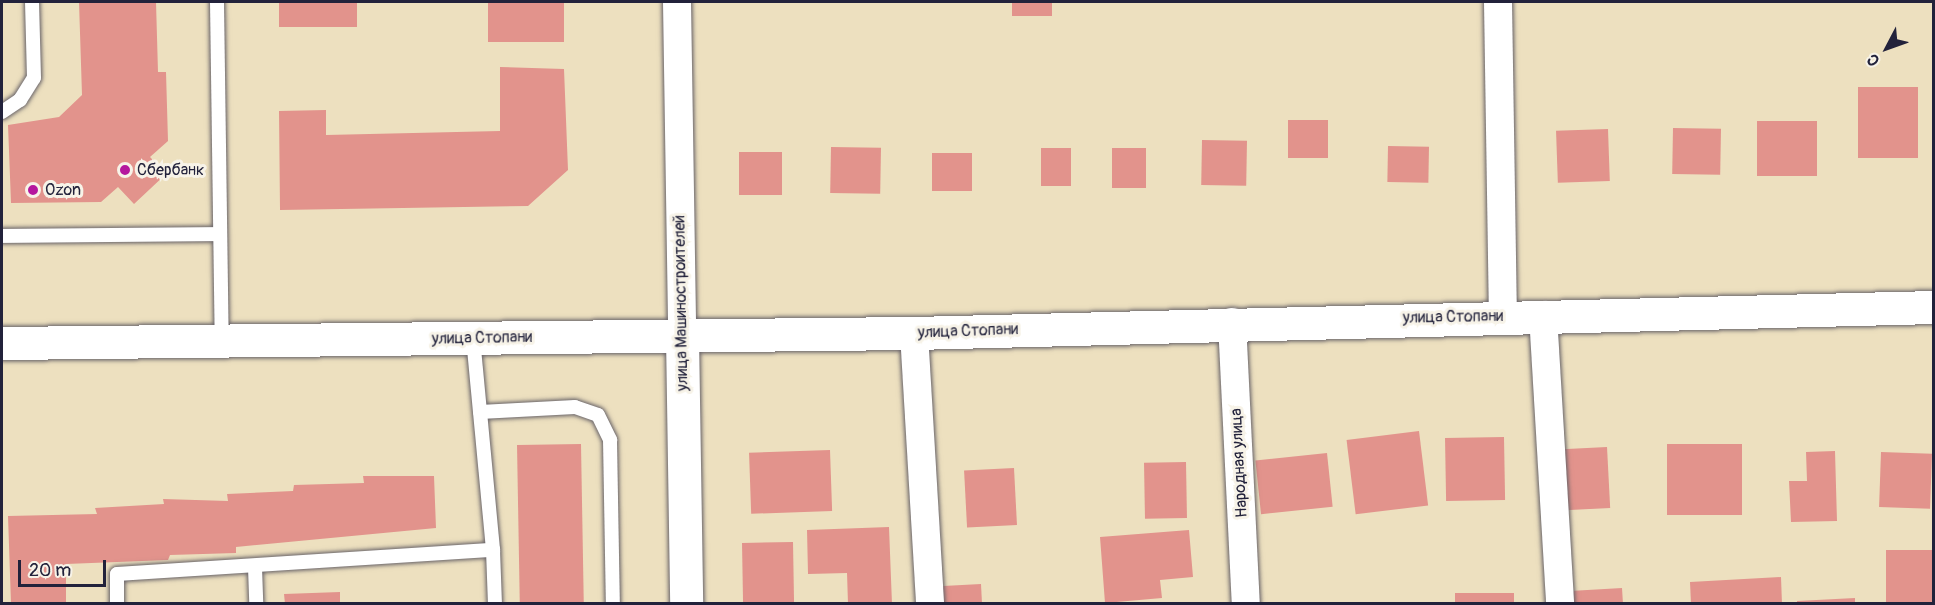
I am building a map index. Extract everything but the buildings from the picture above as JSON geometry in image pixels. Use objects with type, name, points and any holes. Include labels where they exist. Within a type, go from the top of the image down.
[{"type":"street","name":"улица Машиностроителей","points":[[677,2],[686,603]]},
{"type":"street","points":[[1498,2],[1503,316]]},
{"type":"street","name":"улица Стопани","points":[[2,343],[914,333],[1232,322],[1934,308]]},
{"type":"street","points":[[1543,315],[1560,603]]},
{"type":"street","name":"Народная улица","points":[[1232,322],[1246,603]]},
{"type":"street","points":[[914,333],[930,603]]},
{"type":"lane","points":[[2,112],[21,100],[34,78],[32,2]]},
{"type":"lane","points":[[217,2],[222,342]]},
{"type":"lane","points":[[2,236],[220,234]]},
{"type":"lane","points":[[473,338],[494,550],[495,603]]},
{"type":"lane","points":[[480,412],[575,407],[598,416],[610,440],[613,603]]},
{"type":"lane","points":[[117,603],[117,574],[494,550]]},
{"type":"lane","points":[[255,567],[256,603]]},
{"type":"place","name":"Сбербанк","points":[[125,170]]},
{"type":"place","name":"Ozon","points":[[33,190]]}]
